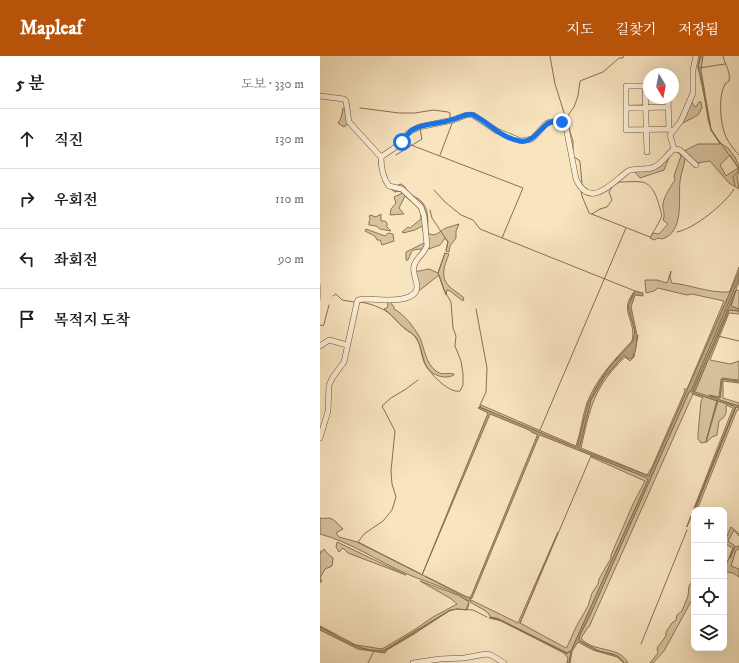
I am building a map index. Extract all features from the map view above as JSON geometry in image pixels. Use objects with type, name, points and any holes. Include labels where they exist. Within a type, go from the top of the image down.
[{"type":"street","points":[[643,86],[626,86],[626,130],[671,130],[681,121],[693,93],[693,70],[696,56]]},
{"type":"street","points":[[320,96],[344,99],[346,101],[350,124],[381,157],[383,176],[389,186],[402,189],[418,204],[422,210],[427,245],[414,266],[414,275],[417,286],[416,292],[410,298],[400,300],[358,300],[355,306],[344,362],[333,377],[330,385],[328,411],[320,438]]},
{"type":"street","points":[[646,104],[647,152]]},
{"type":"street","points":[[626,108],[668,107],[671,130],[670,136],[674,149]]},
{"type":"street","points":[[381,157],[400,144],[408,133],[419,127],[453,120],[466,115],[473,115],[497,131],[521,141],[532,139],[546,124],[558,121],[562,122],[566,127],[576,179],[584,190],[598,193],[604,191],[628,171],[653,168],[674,149]]},
{"type":"street","points":[[674,149],[680,150],[696,165]]},
{"type":"street","points":[[320,346],[329,340],[347,345]]},
{"type":"street","points":[[413,663],[440,659],[464,658],[486,654],[492,655],[504,663]]},
{"type":"shaded area","points":[[701,56],[703,56],[701,70],[711,129],[720,143],[728,148],[735,157],[739,166],[739,173],[737,175],[739,189],[729,183],[710,161],[697,163],[684,151],[698,144],[720,144],[711,130],[698,66]],"holes":[[[730,155],[738,168],[726,176],[720,165]]]},
{"type":"shaded area","points":[[691,101],[696,107],[699,102],[701,102],[702,108],[698,115],[681,124]]},
{"type":"shaded area","points":[[343,108],[347,109],[348,124],[344,127],[338,123],[341,118]]},
{"type":"shaded area","points":[[348,124],[380,157],[383,176],[387,184],[391,187],[402,190],[416,202],[421,209],[427,245],[419,256],[423,249],[412,251],[408,260],[406,260],[406,252],[426,242],[422,226],[415,230],[402,232],[408,227],[410,228],[421,219],[420,210],[405,196],[399,208],[404,214],[390,215],[391,209],[396,203],[394,197],[403,193],[399,191],[395,192],[388,187],[384,181],[379,164],[379,157]]},
{"type":"shaded area","points":[[677,150],[685,156],[685,162],[680,181],[679,214],[677,222],[669,235],[662,239],[658,238],[654,240],[650,238],[653,233],[659,234],[668,224],[663,220],[663,204],[666,194],[675,180],[674,176],[681,156],[675,151],[670,155],[664,170],[640,178],[635,170],[649,170],[672,151]]},
{"type":"shaded area","points":[[401,184],[412,196],[421,201],[425,206],[428,217],[428,233],[433,235],[446,228],[459,224],[456,231],[456,238],[450,246],[449,252],[446,251],[448,242],[445,238],[440,245],[426,250],[423,211],[411,197],[393,187]]},
{"type":"shaded area","points":[[381,214],[381,221],[385,221],[387,223],[387,227],[391,231],[369,225],[370,215],[376,217]]},
{"type":"shaded area","points":[[366,229],[385,236],[388,233],[393,234],[394,241],[382,245],[380,240],[377,240],[375,236],[365,231]]},
{"type":"shaded area","points":[[445,253],[449,254],[444,270],[444,278],[450,287],[464,298],[463,301],[450,291],[447,290],[446,295],[439,275],[415,294],[414,272],[429,269],[438,273]]},
{"type":"shaded area","points":[[739,267],[739,272],[649,477],[579,449],[591,400],[604,378],[624,355],[633,356],[638,335],[634,357],[630,361],[625,357],[606,378],[600,388],[587,421],[581,448],[647,475],[652,467],[685,391],[684,389],[687,389],[724,301],[692,294],[687,295],[658,288],[654,291],[646,293],[645,280],[657,280],[667,283],[671,271],[670,278],[672,283],[714,291],[728,292],[730,291]]},
{"type":"shaded area","points":[[739,272],[739,278],[691,391],[689,392],[579,637],[579,640],[589,646],[599,651],[617,656],[624,663],[617,657],[593,650],[578,642],[572,651],[569,663],[571,651],[648,480],[645,477],[540,435],[472,598],[470,599],[537,436],[537,434],[529,430],[490,414],[422,575],[488,413],[478,408],[479,407],[577,448],[588,403],[609,368],[633,341],[635,332],[628,306],[635,291],[643,293],[643,296],[635,295],[631,307],[637,335],[636,348],[633,357],[629,359],[624,355],[604,378],[591,400],[579,449],[649,476]]},
{"type":"shaded area","points":[[739,278],[739,283],[736,289],[739,291],[739,309],[731,306],[736,290],[693,390],[695,391],[729,310],[739,311],[739,314],[729,313],[710,360],[730,364],[739,361],[739,380],[722,378],[719,397],[709,395],[720,398],[722,379],[739,382],[723,381],[723,398],[739,403],[739,406],[692,392],[717,401],[706,442],[718,401],[734,406],[735,408],[695,507],[733,408],[726,405],[726,414],[719,421],[717,435],[712,437],[707,442],[701,443],[698,439],[698,434],[701,401],[703,398],[693,394],[589,627],[581,638],[592,646],[612,651],[624,657],[628,663],[624,663],[617,656],[599,651],[589,646],[579,640],[579,637],[689,392],[691,391]]},
{"type":"shaded area","points":[[736,290],[731,306],[739,309],[739,311],[729,310],[695,391],[693,391]]},
{"type":"shaded area","points":[[634,292],[630,300],[629,307],[635,333],[633,342],[629,348],[610,366],[596,387],[586,412],[577,448],[480,407],[481,405],[576,446],[585,408],[595,386],[606,370],[632,341],[633,334],[628,305],[630,299]]},
{"type":"shaded area","points":[[389,301],[394,309],[405,317],[415,330],[420,338],[427,360],[432,367],[440,373],[454,375],[448,377],[439,376],[429,369],[424,360],[419,343],[413,334],[404,328],[384,309],[387,308],[387,302]]},
{"type":"shaded area","points":[[692,391],[739,406],[736,407],[696,507],[735,408],[734,406],[692,393]]},
{"type":"shaded area","points":[[736,407],[739,407],[698,507],[696,507]]},
{"type":"shaded area","points":[[592,456],[645,477],[648,480],[571,651],[569,663],[567,663],[568,658],[564,653],[500,621],[567,654],[570,651],[567,653],[497,618],[490,617],[484,610],[470,602],[471,600],[518,623],[558,532],[520,623],[566,648],[588,606],[592,593],[598,584],[599,579],[611,558],[633,504],[645,481],[591,457]]},
{"type":"shaded area","points":[[320,518],[330,518],[343,529],[336,533],[339,537],[357,542],[470,599],[469,601],[447,589],[407,574],[353,547],[331,537],[320,534]]},
{"type":"shaded area","points":[[731,527],[739,534],[739,536],[734,530],[728,541],[735,546],[730,558],[735,547],[739,546],[739,549],[736,550],[731,566],[739,569],[739,577],[733,573],[727,572],[727,563],[733,548],[727,545],[727,536]]},
{"type":"shaded area","points":[[337,542],[406,575],[348,553],[343,548],[339,552],[336,547]]},
{"type":"shaded area","points":[[324,549],[333,558],[332,566],[325,569],[320,578],[320,554]]},
{"type":"shaded area","points":[[420,581],[458,595],[469,602],[466,610],[450,610],[384,650],[367,649],[350,644],[320,627],[356,645],[382,649],[433,617],[457,604],[450,598]]},
{"type":"shaded area","points":[[691,583],[691,602],[664,651],[653,663],[650,663],[658,653],[657,648],[666,636],[666,632],[676,620],[677,615],[682,611],[688,596],[689,586]]},
{"type":"shaded area","points":[[449,611],[387,650],[385,653],[358,649],[320,630],[320,627],[343,640],[367,650],[384,651]]},
{"type":"waterway","points":[[550,56],[555,84],[573,141],[573,150]]},
{"type":"waterway","points":[[567,117],[574,107],[578,96],[580,81],[603,72],[619,58],[623,58],[623,56]]},
{"type":"waterway","points":[[700,56],[698,66],[711,130],[738,167],[738,171],[733,177],[735,186]]},
{"type":"waterway","points":[[723,56],[729,72],[729,81],[725,84],[721,96],[722,125],[727,139],[739,155]]},
{"type":"waterway","points":[[699,68],[725,64]]},
{"type":"waterway","points":[[360,108],[399,113],[415,113],[433,110],[448,112],[450,113],[450,117],[453,118]]},
{"type":"waterway","points":[[440,155],[453,121]]},
{"type":"waterway","points":[[396,155],[422,139],[420,129]]},
{"type":"waterway","points":[[411,145],[523,188],[502,238]]},
{"type":"waterway","points":[[574,157],[580,162],[582,183]]},
{"type":"waterway","points":[[581,190],[589,213],[650,237],[662,216],[658,201],[653,191],[642,182],[619,182],[616,184]]},
{"type":"waterway","points":[[592,214],[607,207],[612,200],[609,192],[612,187]]},
{"type":"waterway","points":[[677,232],[692,226],[709,215],[730,195],[734,189]]},
{"type":"waterway","points":[[434,190],[445,202],[461,215],[473,220],[480,229],[635,291]]},
{"type":"waterway","points":[[430,210],[432,218],[448,242],[446,250]]},
{"type":"waterway","points":[[540,430],[626,228]]},
{"type":"waterway","points":[[359,302],[376,306],[388,312],[417,339],[424,362],[434,376],[450,389],[460,391],[463,385],[463,374],[461,361],[455,346],[456,336],[453,328],[451,302],[444,290],[438,273],[445,253]]},
{"type":"waterway","points":[[320,285],[320,299]]},
{"type":"waterway","points":[[333,296],[336,294],[342,300],[354,302]]},
{"type":"waterway","points":[[320,325],[323,326],[324,324],[329,305]]},
{"type":"waterway","points":[[476,309],[487,368],[486,392],[480,407]]},
{"type":"waterway","points":[[718,336],[739,341]]},
{"type":"waterway","points":[[710,396],[720,398],[722,379],[739,381]]},
{"type":"waterway","points":[[418,380],[391,398],[382,406],[395,431],[391,471],[392,484],[396,497],[392,510],[383,521],[364,534],[358,542],[421,574]]},
{"type":"waterway","points":[[706,441],[717,401]]},
{"type":"waterway","points":[[520,623],[591,456]]},
{"type":"waterway","points":[[641,644],[687,530]]},
{"type":"waterway","points":[[425,576],[467,597],[470,597]]},
{"type":"waterway","points":[[467,610],[469,604]]},
{"type":"waterway","points":[[449,611],[457,609],[473,610],[487,617]]},
{"type":"waterway","points":[[490,617],[502,621],[567,653],[571,651]]},
{"type":"waterway","points":[[368,663],[374,651]]},
{"type":"route","points":[[402,142],[408,133],[419,127],[453,120],[469,114],[473,115],[497,131],[521,141],[532,139],[546,124],[550,122],[562,122]]}]
